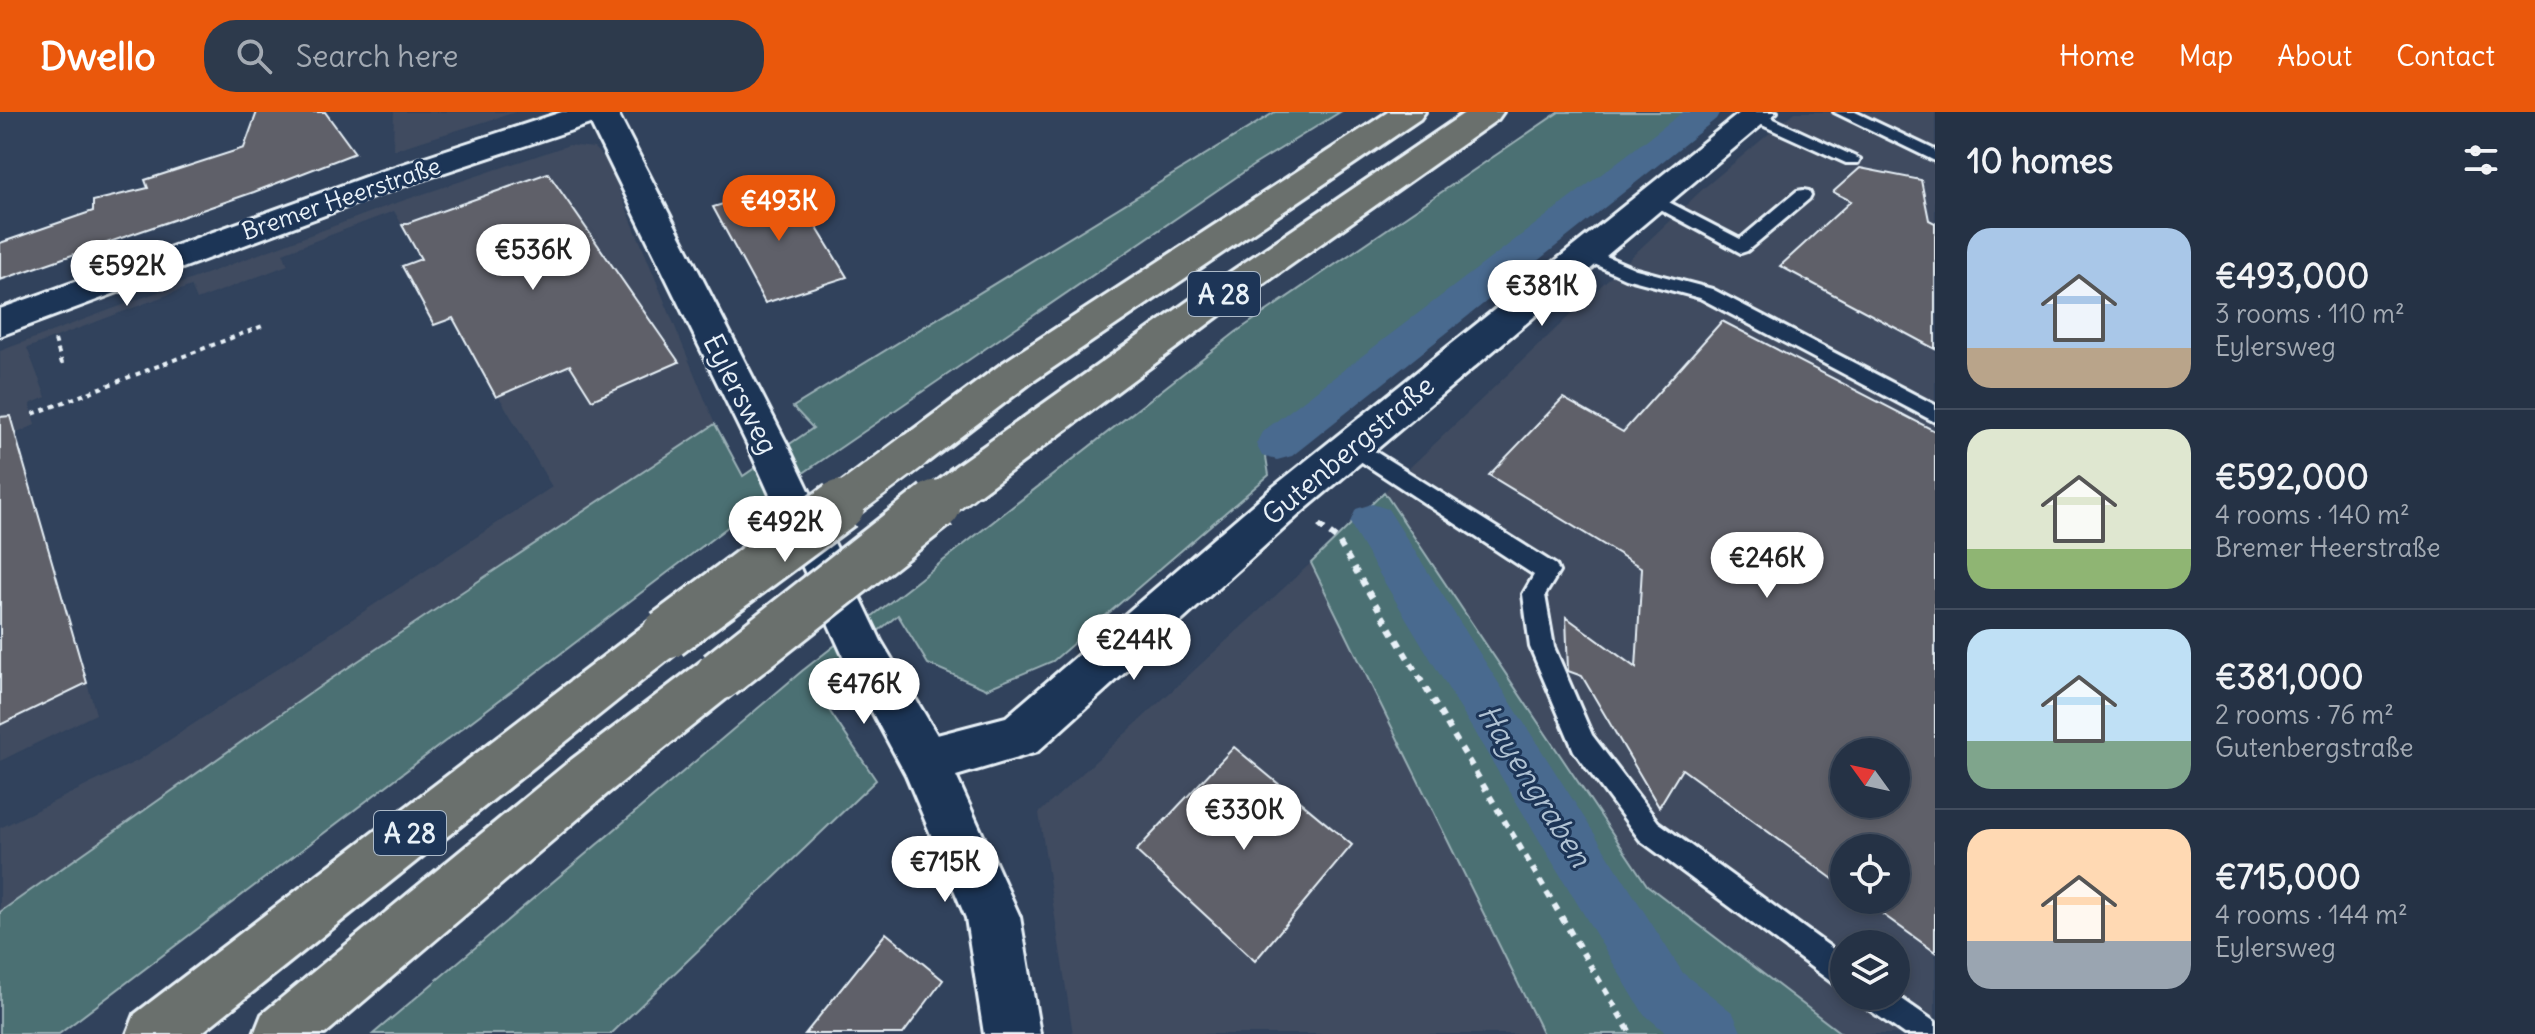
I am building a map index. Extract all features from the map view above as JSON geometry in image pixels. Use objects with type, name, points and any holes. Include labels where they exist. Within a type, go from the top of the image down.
[{"type":"highway","name":"A 28","points":[[155,1034],[667,634],[1031,363],[1409,112]]},
{"type":"highway","name":"A 28","points":[[282,1034],[589,777],[965,482],[1211,303],[1487,112]]},
{"type":"street","name":"Bremer Heerstraße","points":[[0,323],[388,180],[594,112]]},
{"type":"street","name":"Eylersweg","points":[[601,112],[767,444],[865,655],[925,761],[993,917],[1012,1034]]},
{"type":"street","name":"Gutenbergstraße","points":[[925,761],[1020,736],[1352,445],[1758,114]]},
{"type":"lane","points":[[1842,112],[1935,156]]},
{"type":"lane","points":[[1758,114],[1852,159]]},
{"type":"lane","points":[[1651,200],[1741,247],[1803,195]]},
{"type":"lane","points":[[1585,253],[1631,274],[1706,293],[1935,414]]},
{"type":"lane","points":[[1352,445],[1548,572],[1534,594],[1542,647],[1583,743],[1625,802],[1649,831],[1830,964]]},
{"type":"lane","points":[[1894,1010],[1928,1034]]},
{"type":"path","points":[[33,414],[265,325]]},
{"type":"path","points":[[55,338],[63,367]]},
{"type":"path","points":[[1287,500],[1337,539],[1631,1034]]},
{"type":"shaded area","points":[[394,112],[516,112],[393,150]]},
{"type":"shaded area","points":[[1795,112],[1935,112],[1935,1034],[1842,1034],[1647,885],[1384,492],[1705,187]]},
{"type":"shaded area","points":[[569,145],[594,148],[607,161],[715,424],[325,683],[0,912],[0,828],[139,760],[552,487],[453,318],[433,325],[402,266],[421,258],[394,211],[283,253],[288,265],[197,300],[191,286],[27,348],[46,397],[30,404],[35,425],[15,434],[96,714],[0,761],[0,351],[390,205]]},
{"type":"shaded area","points":[[1311,563],[1543,1034],[1073,1034],[1039,813]]},
{"type":"green space","points":[[1275,112],[1340,112],[1254,165],[758,504],[59,1034],[0,1034],[0,912],[325,683],[715,424],[743,476],[813,428],[793,407]]},
{"type":"green space","points":[[1559,112],[1695,112],[1263,439],[1269,475],[1053,661],[986,689],[928,664],[898,615],[812,685],[876,780],[611,1034],[373,1034],[802,671],[1236,332]]},
{"type":"green space","points":[[1384,492],[1647,885],[1842,1034],[1543,1034],[1311,563]]},
{"type":"building","points":[[257,112],[325,112],[355,153],[254,192],[0,280],[0,243],[93,211],[93,201],[148,188],[145,180],[244,148]]},
{"type":"building","points":[[1860,168],[1921,180],[1929,220],[1935,223],[1935,349],[1780,266],[1851,201],[1833,192]]},
{"type":"building","points":[[548,173],[679,362],[592,400],[570,365],[496,397],[453,318],[434,325],[402,266],[421,259],[402,225]]},
{"type":"building","points":[[790,184],[847,277],[765,303],[713,207]]},
{"type":"building","points":[[1722,321],[1935,431],[1935,952],[1910,934],[1910,930],[1905,930],[1882,914],[1910,914],[1910,834],[1830,834],[1830,877],[1682,769],[1659,807],[1582,676],[1568,671],[1566,617],[1636,668],[1642,568],[1489,475],[1563,398],[1623,432]]},
{"type":"building","points":[[10,416],[87,683],[0,725],[0,417]]},
{"type":"building","points":[[1234,747],[1352,845],[1255,961],[1136,851]]},
{"type":"building","points":[[886,933],[943,980],[903,1034],[805,1034]]},
{"type":"waterway","name":"Hayengraben","points":[[1277,444],[1704,112]]},
{"type":"waterway","name":"Hayengraben","points":[[1372,522],[1663,993],[1712,1034]]}]
